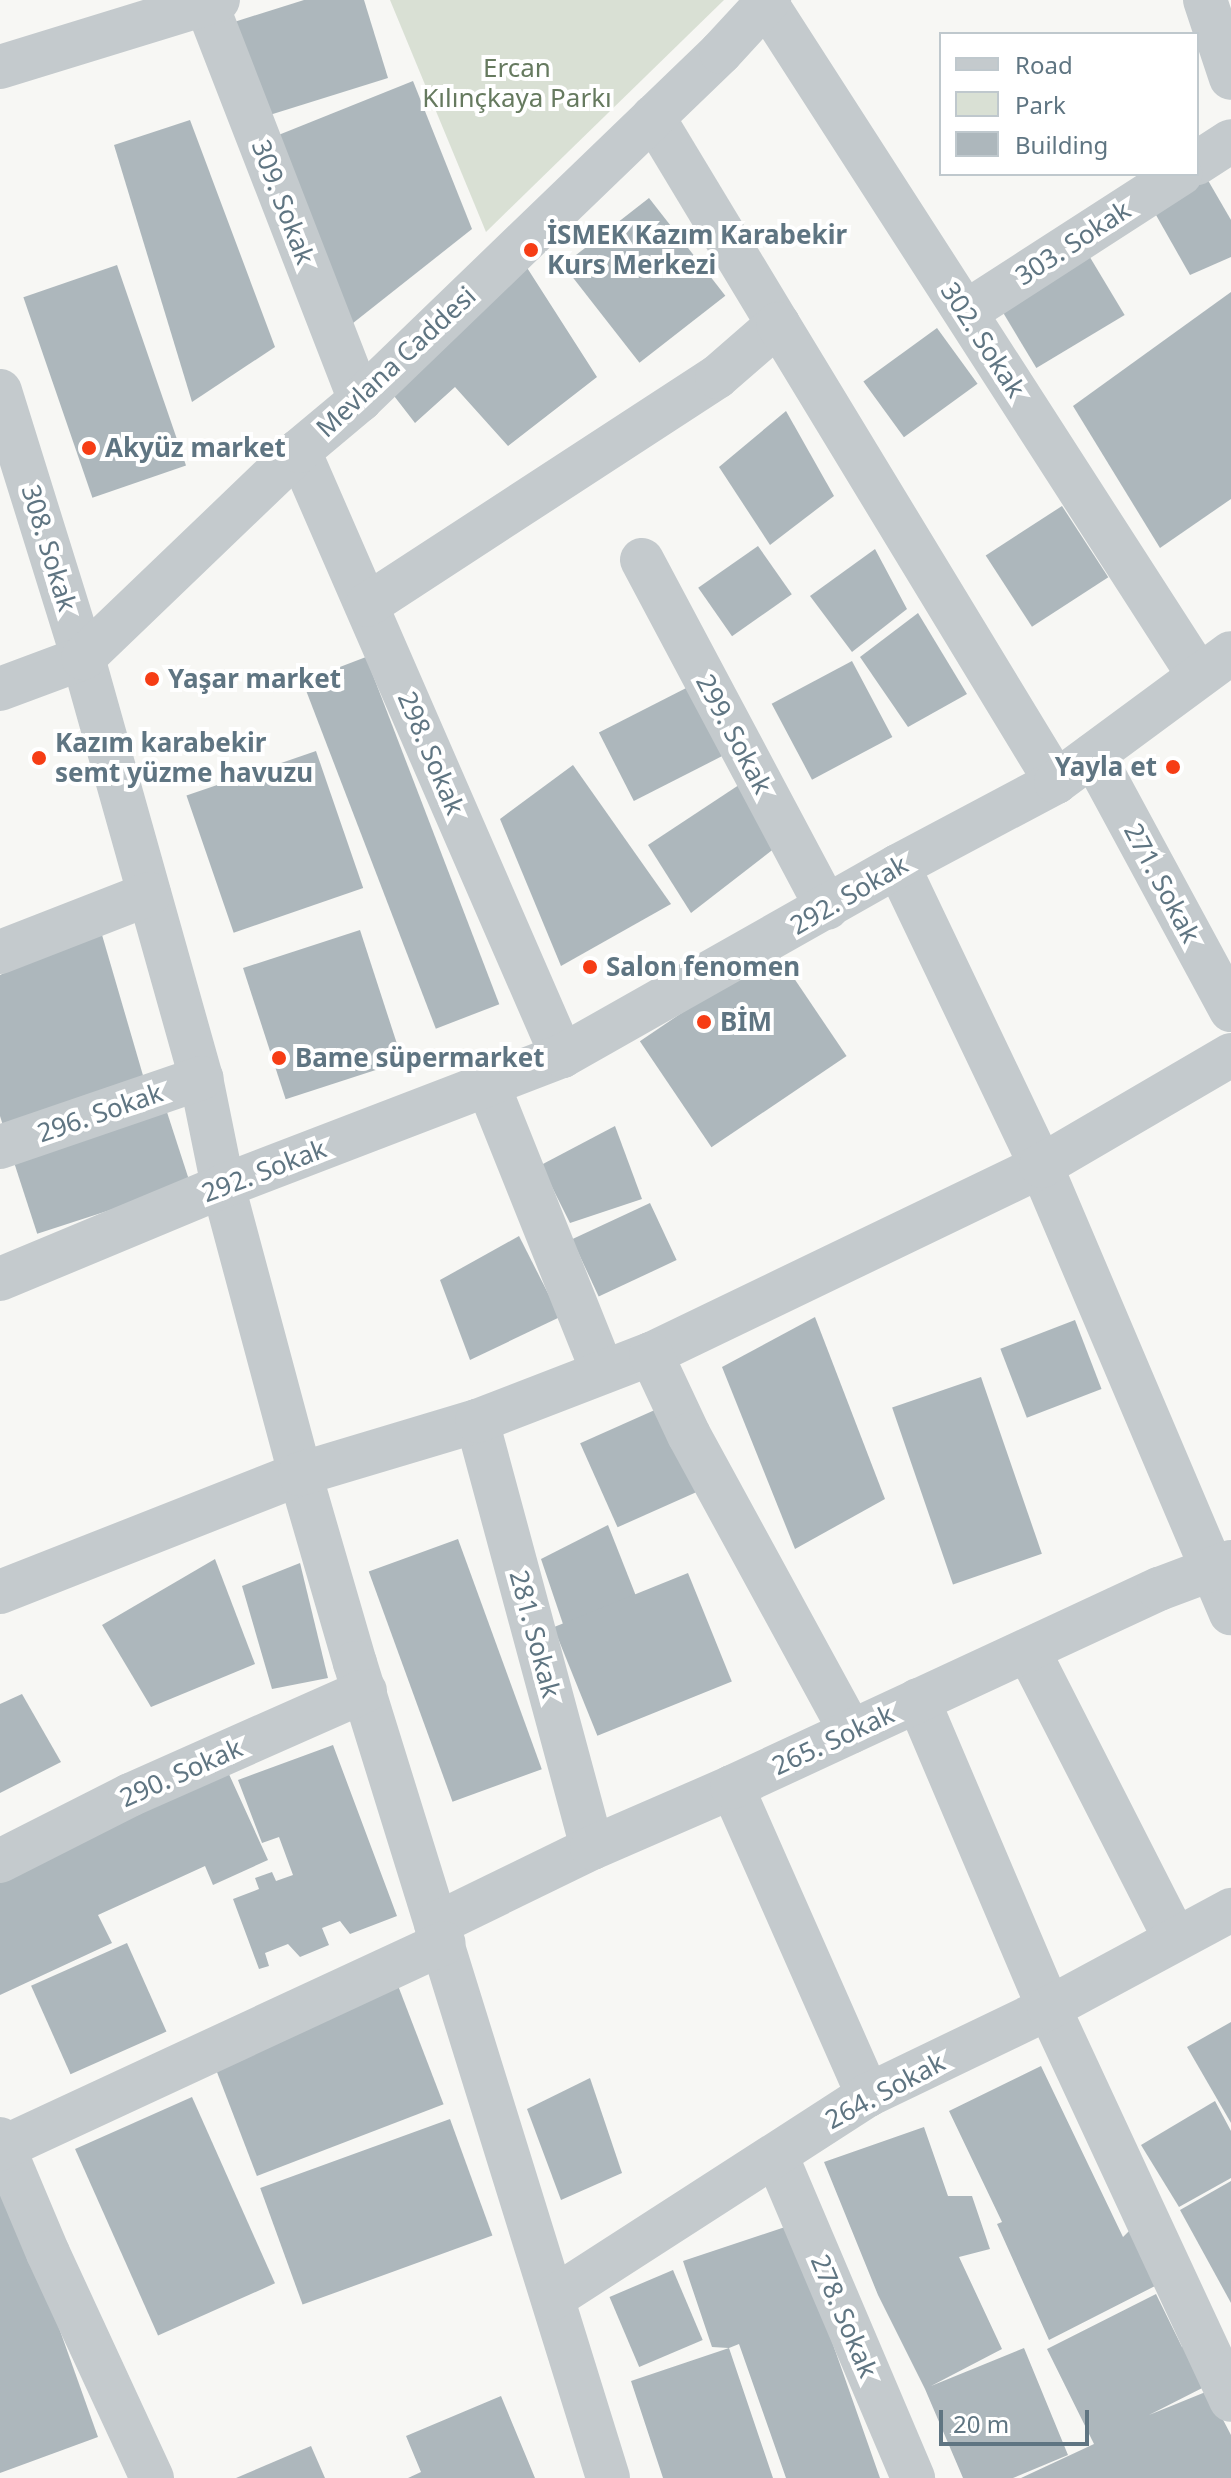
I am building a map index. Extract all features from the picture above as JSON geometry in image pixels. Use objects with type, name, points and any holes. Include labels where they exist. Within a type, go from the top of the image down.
[{"type":"street","points":[[1205,0],[1231,78]]},
{"type":"street","points":[[0,67],[212,2]]},
{"type":"street","name":"309. Sokak","points":[[212,2],[360,400]]},
{"type":"street","name":"Mevlana Caddesi","points":[[0,689],[83,658],[299,451],[360,400],[768,2]]},
{"type":"street","name":"302. Sokak","points":[[768,2],[966,312],[1215,664]]},
{"type":"street","points":[[653,117],[1056,782]]},
{"type":"street","points":[[1199,162],[1231,141]]},
{"type":"street","name":"303. Sokak","points":[[966,312],[1177,176]]},
{"type":"street","points":[[367,605],[717,377],[778,324]]},
{"type":"street","name":"308. Sokak","points":[[0,391],[83,658],[201,1078],[223,1186],[300,1474],[608,2478]]},
{"type":"street","name":"298. Sokak","points":[[299,451],[562,1056]]},
{"type":"street","name":"299. Sokak","points":[[642,560],[827,908]]},
{"type":"street","name":"292. Sokak","points":[[0,1279],[223,1186],[562,1056],[898,866],[1056,782],[1215,664]]},
{"type":"street","name":"271. Sokak","points":[[1093,755],[1231,1010]]},
{"type":"street","points":[[898,866],[1041,1166],[1222,1566],[1231,1613]]},
{"type":"street","points":[[0,952],[149,894]]},
{"type":"street","points":[[0,1592],[300,1474],[477,1421],[651,1354],[1041,1166],[1231,1055]]},
{"type":"street","name":"296. Sokak","points":[[0,1147],[201,1078]]},
{"type":"street","points":[[488,1085],[603,1372]]},
{"type":"street","points":[[651,1354],[689,1435],[851,1732]]},
{"type":"street","name":"281. Sokak","points":[[477,1421],[592,1848]]},
{"type":"street","name":"265. Sokak","points":[[1,2145],[440,1934],[592,1848],[732,1787],[1159,1589],[1222,1566]]},
{"type":"street","points":[[1028,1650],[1175,1939]]},
{"type":"street","name":"290. Sokak","points":[[0,1861],[130,1795],[365,1691]]},
{"type":"street","points":[[918,1700],[1049,2008],[1231,2400]]},
{"type":"street","points":[[732,1787],[868,2095]]},
{"type":"street","name":"264. Sokak","points":[[553,2298],[868,2095],[1049,2008],[1175,1939],[1229,1915]]},
{"type":"street","points":[[1,2145],[152,2478]]},
{"type":"street","name":"278. Sokak","points":[[776,2155],[913,2478]]},
{"type":"green space","name":"Ercan Kılınçkaya Parkı","points":[[390,0],[724,0],[486,232]]},
{"type":"building","points":[[304,0],[364,0],[388,78],[260,118],[231,23]]},
{"type":"building","points":[[413,81],[472,229],[343,331],[266,140]]},
{"type":"building","points":[[190,120],[275,347],[192,402],[114,145]]},
{"type":"building","points":[[1202,170],[1231,220],[1231,257],[1190,275],[1152,208],[1194,176],[1199,176]]},
{"type":"building","points":[[649,198],[725,296],[639,363],[563,265]]},
{"type":"building","points":[[1085,249],[1125,315],[1036,368],[997,302]]},
{"type":"building","points":[[524,263],[597,377],[508,446],[455,387],[415,423],[391,392]]},
{"type":"building","points":[[117,265],[186,465],[92,498],[23,297]]},
{"type":"building","points":[[1231,292],[1231,499],[1160,548],[1073,406]]},
{"type":"building","points":[[937,328],[978,384],[904,437],[863,381]]},
{"type":"building","points":[[786,411],[834,496],[770,545],[719,467]]},
{"type":"building","points":[[1062,506],[1108,577],[1032,627],[986,556]]},
{"type":"building","points":[[758,546],[792,594],[732,636],[698,588]]},
{"type":"building","points":[[875,549],[907,609],[852,652],[810,596]]},
{"type":"building","points":[[918,613],[967,694],[908,727],[860,657]]},
{"type":"building","points":[[366,657],[499,1004],[436,1029],[303,681]]},
{"type":"building","points":[[852,661],[892,737],[812,780],[772,704]]},
{"type":"building","points":[[696,683],[731,752],[634,801],[599,732]]},
{"type":"building","points":[[316,751],[363,888],[234,933],[186,796]]},
{"type":"building","points":[[573,765],[671,904],[561,966],[500,819]]},
{"type":"building","points":[[751,777],[780,844],[691,913],[648,845]]},
{"type":"building","points":[[100,928],[149,1096],[5,1132],[0,1116],[0,975]]},
{"type":"building","points":[[360,930],[403,1061],[286,1099],[243,968]]},
{"type":"building","points":[[775,950],[847,1056],[711,1147],[640,1041]]},
{"type":"building","points":[[165,1106],[190,1184],[37,1234],[12,1156]]},
{"type":"building","points":[[615,1126],[642,1199],[570,1223],[541,1165]]},
{"type":"building","points":[[650,1203],[677,1260],[599,1296],[572,1239]]},
{"type":"building","points":[[519,1236],[560,1317],[470,1360],[440,1280]]},
{"type":"building","points":[[815,1317],[885,1499],[795,1549],[722,1367]]},
{"type":"building","points":[[1075,1320],[1102,1389],[1027,1418],[1000,1349]]},
{"type":"building","points":[[981,1377],[1042,1554],[953,1584],[892,1408]]},
{"type":"building","points":[[666,1405],[703,1489],[618,1527],[580,1443]]},
{"type":"building","points":[[608,1525],[636,1596],[564,1627],[541,1559]]},
{"type":"building","points":[[458,1539],[542,1769],[453,1802],[369,1571]]},
{"type":"building","points":[[215,1559],[255,1664],[151,1707],[102,1625]]},
{"type":"building","points":[[300,1563],[328,1678],[272,1689],[242,1586]]},
{"type":"building","points":[[688,1573],[732,1681],[597,1736],[554,1627]]},
{"type":"building","points":[[22,1694],[61,1762],[0,1793],[0,1704]]},
{"type":"building","points":[[333,1745],[397,1916],[350,1934],[340,1921],[322,1928],[329,1945],[300,1957],[288,1944],[265,1953],[269,1966],[259,1969],[233,1899],[259,1889],[255,1878],[272,1872],[276,1881],[293,1875],[279,1837],[262,1843],[238,1780]]},
{"type":"building","points":[[228,1772],[268,1860],[213,1885],[205,1866],[98,1915],[112,1943],[0,1995],[0,1880]]},
{"type":"building","points":[[127,1943],[166,2032],[71,2074],[31,1986]]},
{"type":"building","points":[[397,1983],[444,2104],[257,2176],[210,2055]]},
{"type":"building","points":[[1231,2022],[1231,2123],[1187,2047]]},
{"type":"building","points":[[1041,2066],[1123,2237],[1130,2230],[1157,2285],[1049,2340],[997,2224],[1002,2222],[949,2111]]},
{"type":"building","points":[[590,2078],[622,2173],[561,2200],[527,2109]]},
{"type":"building","points":[[192,2097],[275,2283],[158,2335],[75,2149]]},
{"type":"building","points":[[1215,2101],[1231,2131],[1231,2178],[1179,2207],[1141,2145]]},
{"type":"building","points":[[450,2119],[492,2236],[303,2305],[260,2188]]},
{"type":"building","points":[[924,2127],[948,2196],[972,2196],[990,2249],[959,2257],[1002,2349],[931,2386],[1024,2348],[1068,2455],[1013,2478],[963,2478],[925,2389],[878,2295],[824,2162]]},
{"type":"building","points":[[0,2178],[33,2255],[98,2437],[0,2473]]},
{"type":"building","points":[[1231,2181],[1231,2303],[1180,2210]]},
{"type":"building","points":[[791,2225],[880,2478],[786,2478],[739,2344],[729,2348],[712,2347],[683,2261]]},
{"type":"building","points":[[673,2270],[703,2340],[639,2367],[609,2297]]},
{"type":"building","points":[[1156,2294],[1182,2347],[1198,2338],[1220,2379],[1149,2415],[1208,2391],[1231,2435],[1231,2478],[1021,2478],[1094,2444],[1047,2349]]},
{"type":"building","points":[[729,2348],[773,2478],[663,2478],[631,2381]]},
{"type":"building","points":[[501,2396],[535,2478],[408,2478],[421,2472],[406,2436]]},
{"type":"building","points":[[311,2446],[325,2478],[236,2478]]},
{"type":"place","name":"İSMEK Kazım Karabekir Kurs Merkezi","points":[[531,250]]},
{"type":"place","name":"Akyüz market","points":[[89,448]]},
{"type":"place","name":"Yaşar market","points":[[152,679]]},
{"type":"place","name":"Kazım karabekir semt yüzme havuzu","points":[[39,758]]},
{"type":"place","name":"Yayla et","points":[[1173,767]]},
{"type":"place","name":"Salon fenomen","points":[[590,967]]},
{"type":"place","name":"BİM","points":[[704,1022]]},
{"type":"place","name":"Bame süpermarket","points":[[279,1058]]}]
